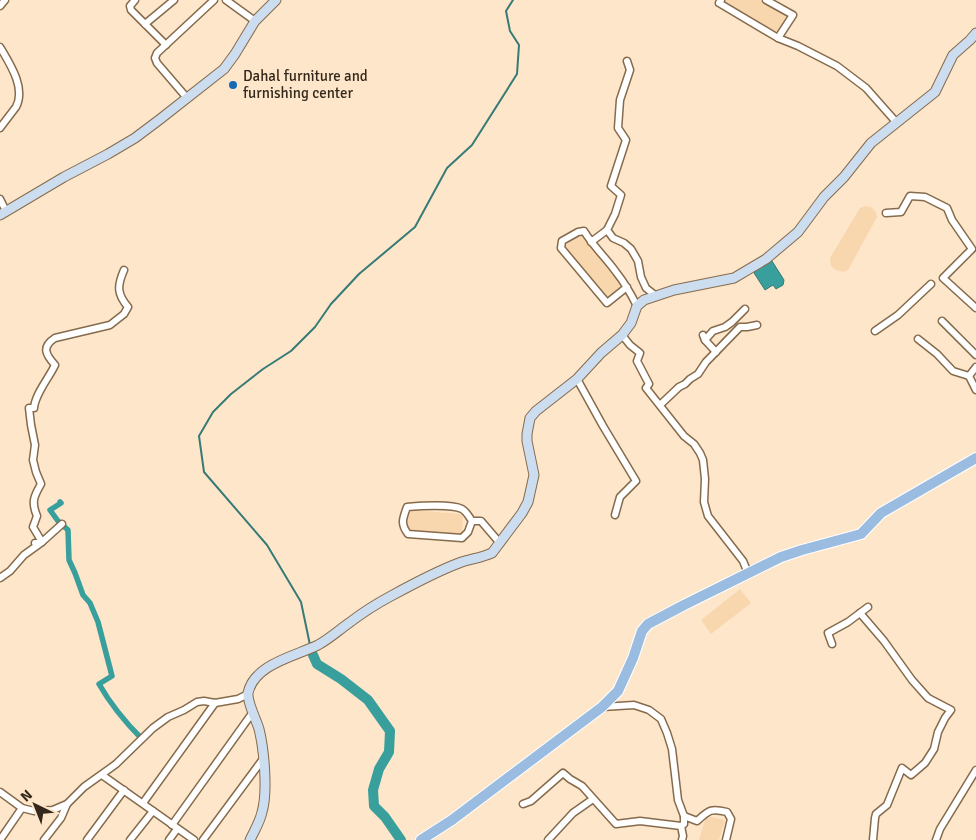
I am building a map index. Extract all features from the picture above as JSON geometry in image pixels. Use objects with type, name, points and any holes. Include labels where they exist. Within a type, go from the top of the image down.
[{"type":"main road","points":[[3,213],[135,138],[187,98],[224,69],[255,21],[276,0]]},
{"type":"main road","points":[[250,840],[262,813],[264,799],[262,744],[248,694],[252,682],[262,672],[277,662],[318,645],[360,614],[389,597],[441,570],[494,551],[526,508],[530,496],[533,471],[527,434],[530,418],[536,411],[577,379],[601,353],[622,335],[631,323],[637,306],[644,300],[674,290],[734,278],[766,259],[798,232],[824,197],[844,178],[870,143],[935,92],[953,55],[976,33]]},
{"type":"main road","points":[[421,840],[452,820],[602,707],[618,691],[633,658],[642,631],[648,624],[684,604],[781,557],[861,534],[882,513],[976,458]]},
{"type":"street","points":[[0,6],[5,0]]},
{"type":"street","points":[[135,0],[130,6],[131,10],[166,45]]},
{"type":"street","points":[[145,24],[174,0]]},
{"type":"street","points":[[187,98],[157,63],[155,58],[157,53],[214,0]]},
{"type":"street","points":[[226,0],[255,21]]},
{"type":"street","points":[[721,0],[720,3],[778,38],[837,66],[866,88],[897,123]]},
{"type":"street","points":[[766,0],[793,15],[778,38]]},
{"type":"street","points":[[0,47],[14,74],[20,93],[18,104],[0,128]]},
{"type":"street","points":[[591,242],[607,230],[621,195],[611,186],[626,140],[618,128],[620,100],[630,70],[627,61]]},
{"type":"street","points":[[886,213],[901,212],[910,196],[925,197],[947,208],[952,220],[972,249],[943,278],[976,308]]},
{"type":"street","points":[[0,199],[3,213]]},
{"type":"street","points":[[607,230],[613,238],[631,249],[638,261],[641,277],[646,288],[656,296]]},
{"type":"street","points":[[627,288],[607,303],[561,248],[562,242],[578,232],[584,231],[617,272],[627,288],[632,296],[637,306]]},
{"type":"street","points":[[38,542],[33,527],[37,516],[33,506],[35,494],[41,484],[33,460],[36,445],[29,408],[34,408],[34,403],[55,365],[48,356],[46,346],[48,342],[55,338],[110,325],[124,314],[128,307],[123,301],[119,281],[124,270]]},
{"type":"street","points":[[875,331],[898,315],[931,284]]},
{"type":"street","points":[[716,352],[704,337],[713,331],[725,327],[745,309]]},
{"type":"street","points":[[942,321],[976,355]]},
{"type":"street","points":[[660,404],[679,386],[685,384],[690,378],[698,374],[706,362],[740,327],[757,325]]},
{"type":"street","points":[[622,335],[640,353],[637,361],[649,384],[646,388],[700,453],[703,460],[705,479],[704,502],[708,516],[743,561],[748,573]]},
{"type":"street","points":[[918,339],[937,354],[953,371],[969,376],[976,390]]},
{"type":"street","points":[[969,376],[976,367]]},
{"type":"street","points":[[577,379],[636,481],[620,497],[615,515]]},
{"type":"street","points":[[428,506],[461,509],[466,512],[472,521],[468,532],[462,538],[408,534],[404,528],[403,519],[407,507],[428,506]]},
{"type":"street","points":[[472,521],[481,521],[499,542]]},
{"type":"street","points":[[0,578],[10,571],[38,542],[62,524]]},
{"type":"street","points":[[832,644],[828,633],[848,622],[868,607]]},
{"type":"street","points":[[860,612],[928,698],[951,710],[938,732],[934,749],[925,763],[911,775],[902,768],[887,806],[876,814],[874,818],[873,840]]},
{"type":"street","points":[[0,792],[22,808],[34,811],[53,810],[67,804],[84,788],[116,764],[153,728],[168,717],[197,702],[215,703],[238,699],[248,694]]},
{"type":"street","points":[[143,803],[215,703]]},
{"type":"street","points":[[602,707],[634,705],[649,710],[661,719],[672,749],[678,800],[684,816],[684,824],[681,826],[682,840]]},
{"type":"street","points":[[169,840],[175,827],[253,712]]},
{"type":"street","points":[[203,840],[263,759]]},
{"type":"street","points":[[936,840],[940,829],[976,770]]},
{"type":"street","points":[[523,804],[531,801],[563,773],[582,786],[616,824],[640,821],[681,826]]},
{"type":"street","points":[[102,775],[194,840]]},
{"type":"street","points":[[87,840],[124,790]]},
{"type":"street","points":[[548,840],[573,813],[593,799]]},
{"type":"street","points":[[44,840],[61,818],[67,804]]},
{"type":"street","points":[[0,840],[22,808]]},
{"type":"street","points":[[684,816],[697,821],[708,810],[716,809],[728,812],[731,819],[726,840]]},
{"type":"street","points":[[130,840],[153,811]]},
{"type":"shaded area","points":[[723,0],[759,0],[787,17],[778,33]]},
{"type":"shaded area","points":[[865,206],[871,207],[876,212],[877,217],[848,270],[843,272],[836,270],[831,266],[830,258],[860,208]]},
{"type":"shaded area","points":[[581,233],[623,285],[606,299],[563,247]]},
{"type":"shaded area","points":[[409,510],[463,514],[462,534],[407,530]]},
{"type":"shaded area","points":[[740,589],[751,603],[711,634],[701,620]]},
{"type":"shaded area","points":[[706,816],[725,820],[719,840],[699,840]]},
{"type":"water","points":[[772,261],[784,280],[783,285],[776,289],[773,285],[765,290],[754,273],[762,264]]},
{"type":"waterway","points":[[310,645],[301,602],[267,545],[204,472],[199,436],[213,412],[231,394],[263,369],[291,351],[315,327],[331,304],[359,274],[415,227],[447,168],[472,145],[517,74],[519,45],[510,31],[506,11],[513,0]]},
{"type":"waterway","points":[[60,502],[50,510],[68,530],[69,560],[83,595],[90,603],[98,622],[112,676],[99,684],[108,699],[142,739]]},
{"type":"waterway","points":[[313,655],[317,664],[341,679],[368,700],[390,731],[389,752],[379,769],[373,790],[374,806],[385,817],[401,840]]},
{"type":"place","name":"Dahal furniture and furnishing center","points":[[233,85]]}]
